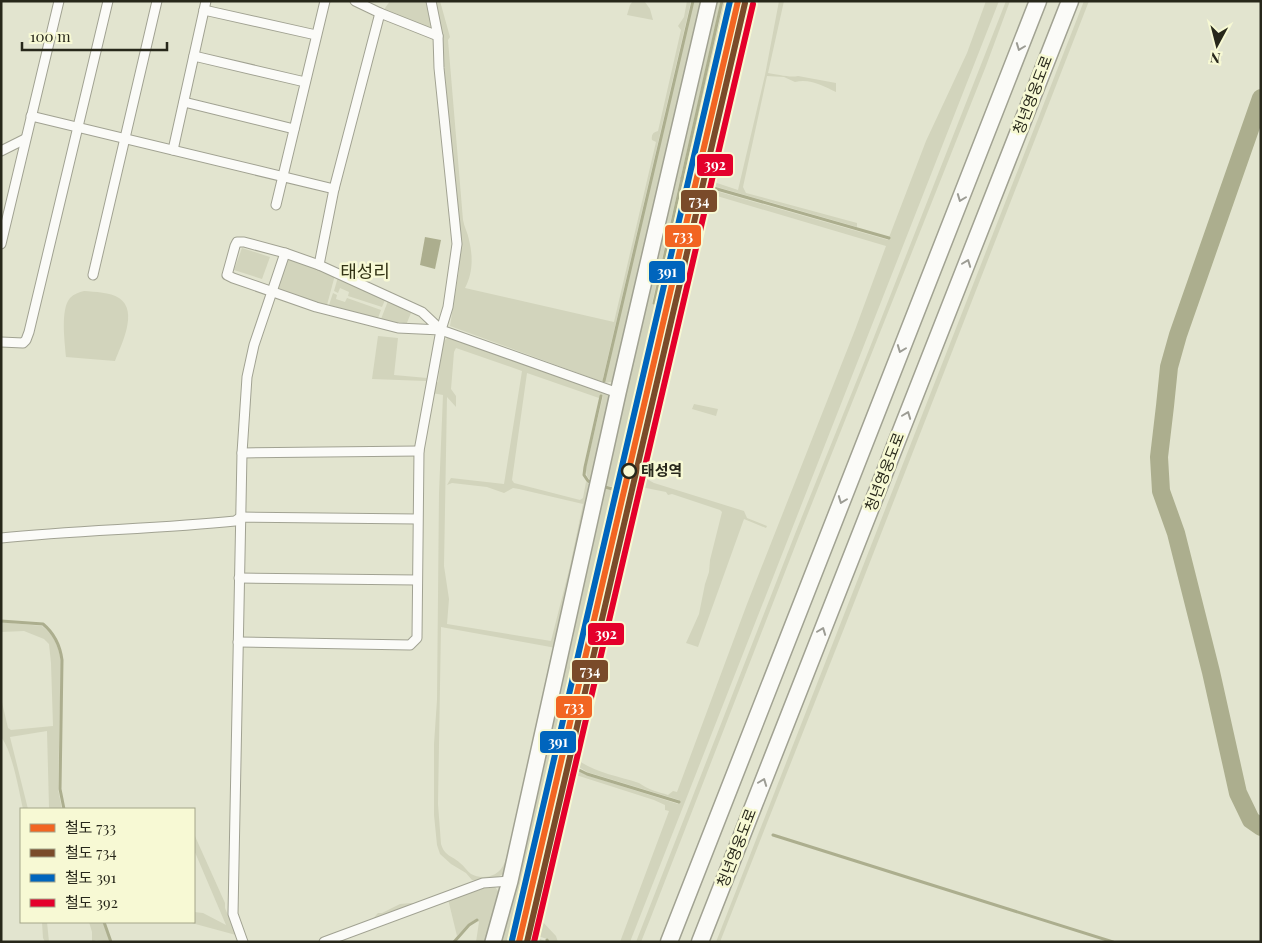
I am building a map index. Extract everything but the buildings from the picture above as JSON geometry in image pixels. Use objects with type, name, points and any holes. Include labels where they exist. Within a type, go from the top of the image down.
[{"type":"highway","name":"청년영웅도로","points":[[669,942],[1038,1]]},
{"type":"highway","name":"청년영웅도로","points":[[700,942],[1070,1]]},
{"type":"main road","points":[[493,942],[510,881],[618,392],[709,1]]},
{"type":"street","points":[[1,244],[59,1]]},
{"type":"street","points":[[1,342],[23,343],[26,340],[108,1]]},
{"type":"street","points":[[93,275],[158,1]]},
{"type":"street","points":[[276,206],[325,1]]},
{"type":"street","points":[[355,1],[438,36]]},
{"type":"street","points":[[238,642],[410,645],[417,638],[419,451],[441,330],[448,307],[457,244],[438,36],[431,1]]},
{"type":"street","points":[[173,150],[205,6],[316,35]]},
{"type":"street","points":[[319,265],[334,189],[380,13]]},
{"type":"street","points":[[194,56],[305,82]]},
{"type":"street","points":[[184,102],[294,129]]},
{"type":"street","points":[[31,116],[334,189]]},
{"type":"street","points":[[1,151],[25,139]]},
{"type":"street","points":[[441,330],[422,312],[319,265],[285,253],[244,242],[238,242],[235,246],[227,275],[271,292],[316,307],[398,328],[441,330],[618,392]]},
{"type":"street","points":[[243,942],[233,914],[242,453],[247,377],[254,345],[285,253]]},
{"type":"street","points":[[242,453],[419,451]]},
{"type":"street","points":[[1,538],[148,527],[182,527],[235,521],[241,517],[418,519]]},
{"type":"street","points":[[239,578],[417,580]]},
{"type":"street","points":[[324,942],[483,883],[510,881]]},
{"type":"shaded area","points":[[390,1],[427,1],[431,27],[428,29],[383,11]]},
{"type":"shaded area","points":[[435,1],[440,1],[450,37],[448,40],[463,220],[472,258],[470,276],[465,288],[614,322],[656,142],[652,140],[652,137],[658,131],[681,30],[678,26],[684,17],[687,1],[691,1],[603,378],[605,380],[693,1],[703,1],[616,381],[605,383],[450,326],[459,270],[460,239],[441,33]]},
{"type":"shaded area","points":[[633,1],[645,2],[650,9],[653,20],[627,15]]},
{"type":"shaded area","points":[[715,1],[721,1],[652,303],[655,304],[683,180],[692,183],[619,488],[603,485]]},
{"type":"shaded area","points":[[724,1],[734,1],[693,179],[684,176]]},
{"type":"shaded area","points":[[744,1],[752,1],[711,181],[738,190],[765,75],[779,1],[784,1],[768,73],[836,83],[836,92],[811,82],[795,82],[784,77],[767,76],[743,187],[746,193],[857,223],[857,227],[703,183]]},
{"type":"shaded area","points":[[986,1],[999,1],[630,942],[620,942],[669,811],[665,810],[665,805],[654,800],[576,775],[540,919],[556,936],[558,942],[549,942],[547,939],[535,935],[535,937],[547,942],[528,942],[631,495],[637,499],[576,760],[576,769],[586,775],[678,804],[679,800],[587,772],[579,767],[579,761],[600,771],[639,783],[660,793],[668,795],[673,791],[677,792],[747,604],[855,330],[886,246],[707,193],[643,477],[654,483],[744,511],[747,518],[767,526],[766,528],[744,519],[698,647],[686,643],[699,614],[722,512],[672,494],[668,495],[666,492],[641,487],[639,493],[632,490],[702,187],[888,240],[926,141],[967,53]]},
{"type":"shaded area","points":[[1006,1],[1010,1],[986,66],[799,536],[651,917],[641,942],[636,942],[795,534]]},
{"type":"shaded area","points":[[1084,1],[1089,1],[845,626],[720,942],[716,942]]},
{"type":"shaded area","points":[[425,237],[441,240],[435,269],[420,265]]},
{"type":"shaded area","points":[[242,248],[270,257],[262,279],[234,270]]},
{"type":"shaded area","points":[[288,258],[335,275],[327,305],[277,290]]},
{"type":"shaded area","points":[[338,277],[385,300],[382,307],[348,296],[349,292],[340,288],[338,293],[334,291]]},
{"type":"shaded area","points":[[84,291],[111,295],[119,298],[125,304],[128,311],[127,328],[115,361],[66,357],[65,310],[70,298]]},
{"type":"shaded area","points":[[333,293],[337,295],[336,299],[345,302],[347,298],[381,310],[378,318],[329,305]]},
{"type":"shaded area","points":[[388,301],[411,313],[406,325],[381,319]]},
{"type":"shaded area","points":[[378,336],[398,338],[394,375],[427,378],[426,381],[372,379]]},
{"type":"shaded area","points":[[449,337],[607,393],[611,398],[594,482],[587,476],[586,467],[603,396],[601,395],[599,398],[527,373],[512,480],[514,483],[580,500],[583,498],[586,482],[593,486],[556,648],[441,627],[438,804],[441,844],[447,854],[457,860],[471,874],[483,877],[500,871],[511,844],[503,874],[496,878],[484,880],[472,880],[466,873],[451,864],[440,854],[437,845],[434,815],[439,493],[443,395],[432,393],[438,382],[443,342]],"holes":[[[456,348],[522,371],[504,484],[451,478],[447,485],[452,483],[487,487],[504,493],[513,488],[583,504],[551,641],[447,624],[449,599],[444,566],[447,397],[456,407],[456,396],[451,389],[454,352]]]},
{"type":"shaded area","points":[[694,404],[718,409],[716,416],[692,409]]},
{"type":"shaded area","points":[[603,488],[621,493],[514,942],[498,942]]},
{"type":"shaded area","points":[[1,622],[42,626],[55,641],[61,660],[58,789],[62,808],[49,807],[47,731],[10,737],[28,808],[23,808],[9,751],[1,737],[1,698],[8,728],[11,730],[53,726],[49,644],[44,639],[24,631],[1,632]]},
{"type":"shaded area","points":[[195,836],[225,903],[225,908],[236,935],[192,923],[195,923],[195,912],[203,913],[226,925],[195,852]]},
{"type":"shaded area","points":[[479,886],[494,886],[499,892],[487,942],[476,942],[479,922],[476,919],[468,924],[457,936],[448,899]]},
{"type":"shaded area","points":[[400,904],[418,904],[370,922],[378,913],[382,913]]},
{"type":"shaded area","points":[[42,923],[47,923],[49,942],[45,942]]},
{"type":"shaded area","points":[[89,923],[103,923],[110,942],[96,940],[92,942]]},
{"type":"waterway","points":[[604,381],[693,1]]},
{"type":"waterway","points":[[654,303],[722,1]]},
{"type":"waterway","points":[[1261,98],[1178,335],[1169,367],[1159,457],[1161,491],[1176,533],[1211,672],[1238,793],[1251,820],[1261,827]]},
{"type":"waterway","points":[[682,178],[694,182]]},
{"type":"waterway","points":[[703,185],[889,238]]},
{"type":"waterway","points":[[593,483],[588,481],[584,475],[601,396]]},
{"type":"waterway","points":[[601,486],[620,491]]},
{"type":"waterway","points":[[632,493],[639,499],[577,760],[577,769],[587,774],[679,802]]},
{"type":"waterway","points":[[1,621],[43,624],[54,636],[60,649],[62,660],[60,789],[64,808]]},
{"type":"waterway","points":[[773,835],[1113,942]]},
{"type":"waterway","points":[[454,942],[469,925],[477,920]]},
{"type":"waterway","points":[[104,923],[111,942]]},
{"type":"rail line","name":"391","points":[[512,940],[730,1]]},
{"type":"rail line","name":"733","points":[[519,942],[738,1]]},
{"type":"rail line","name":"734","points":[[527,942],[745,3]]},
{"type":"rail line","name":"392","points":[[534,942],[753,4]]},
{"type":"place","name":"태성역","points":[[629,471]]},
{"type":"district","name":"태성리","points":[[365,272]]}]
